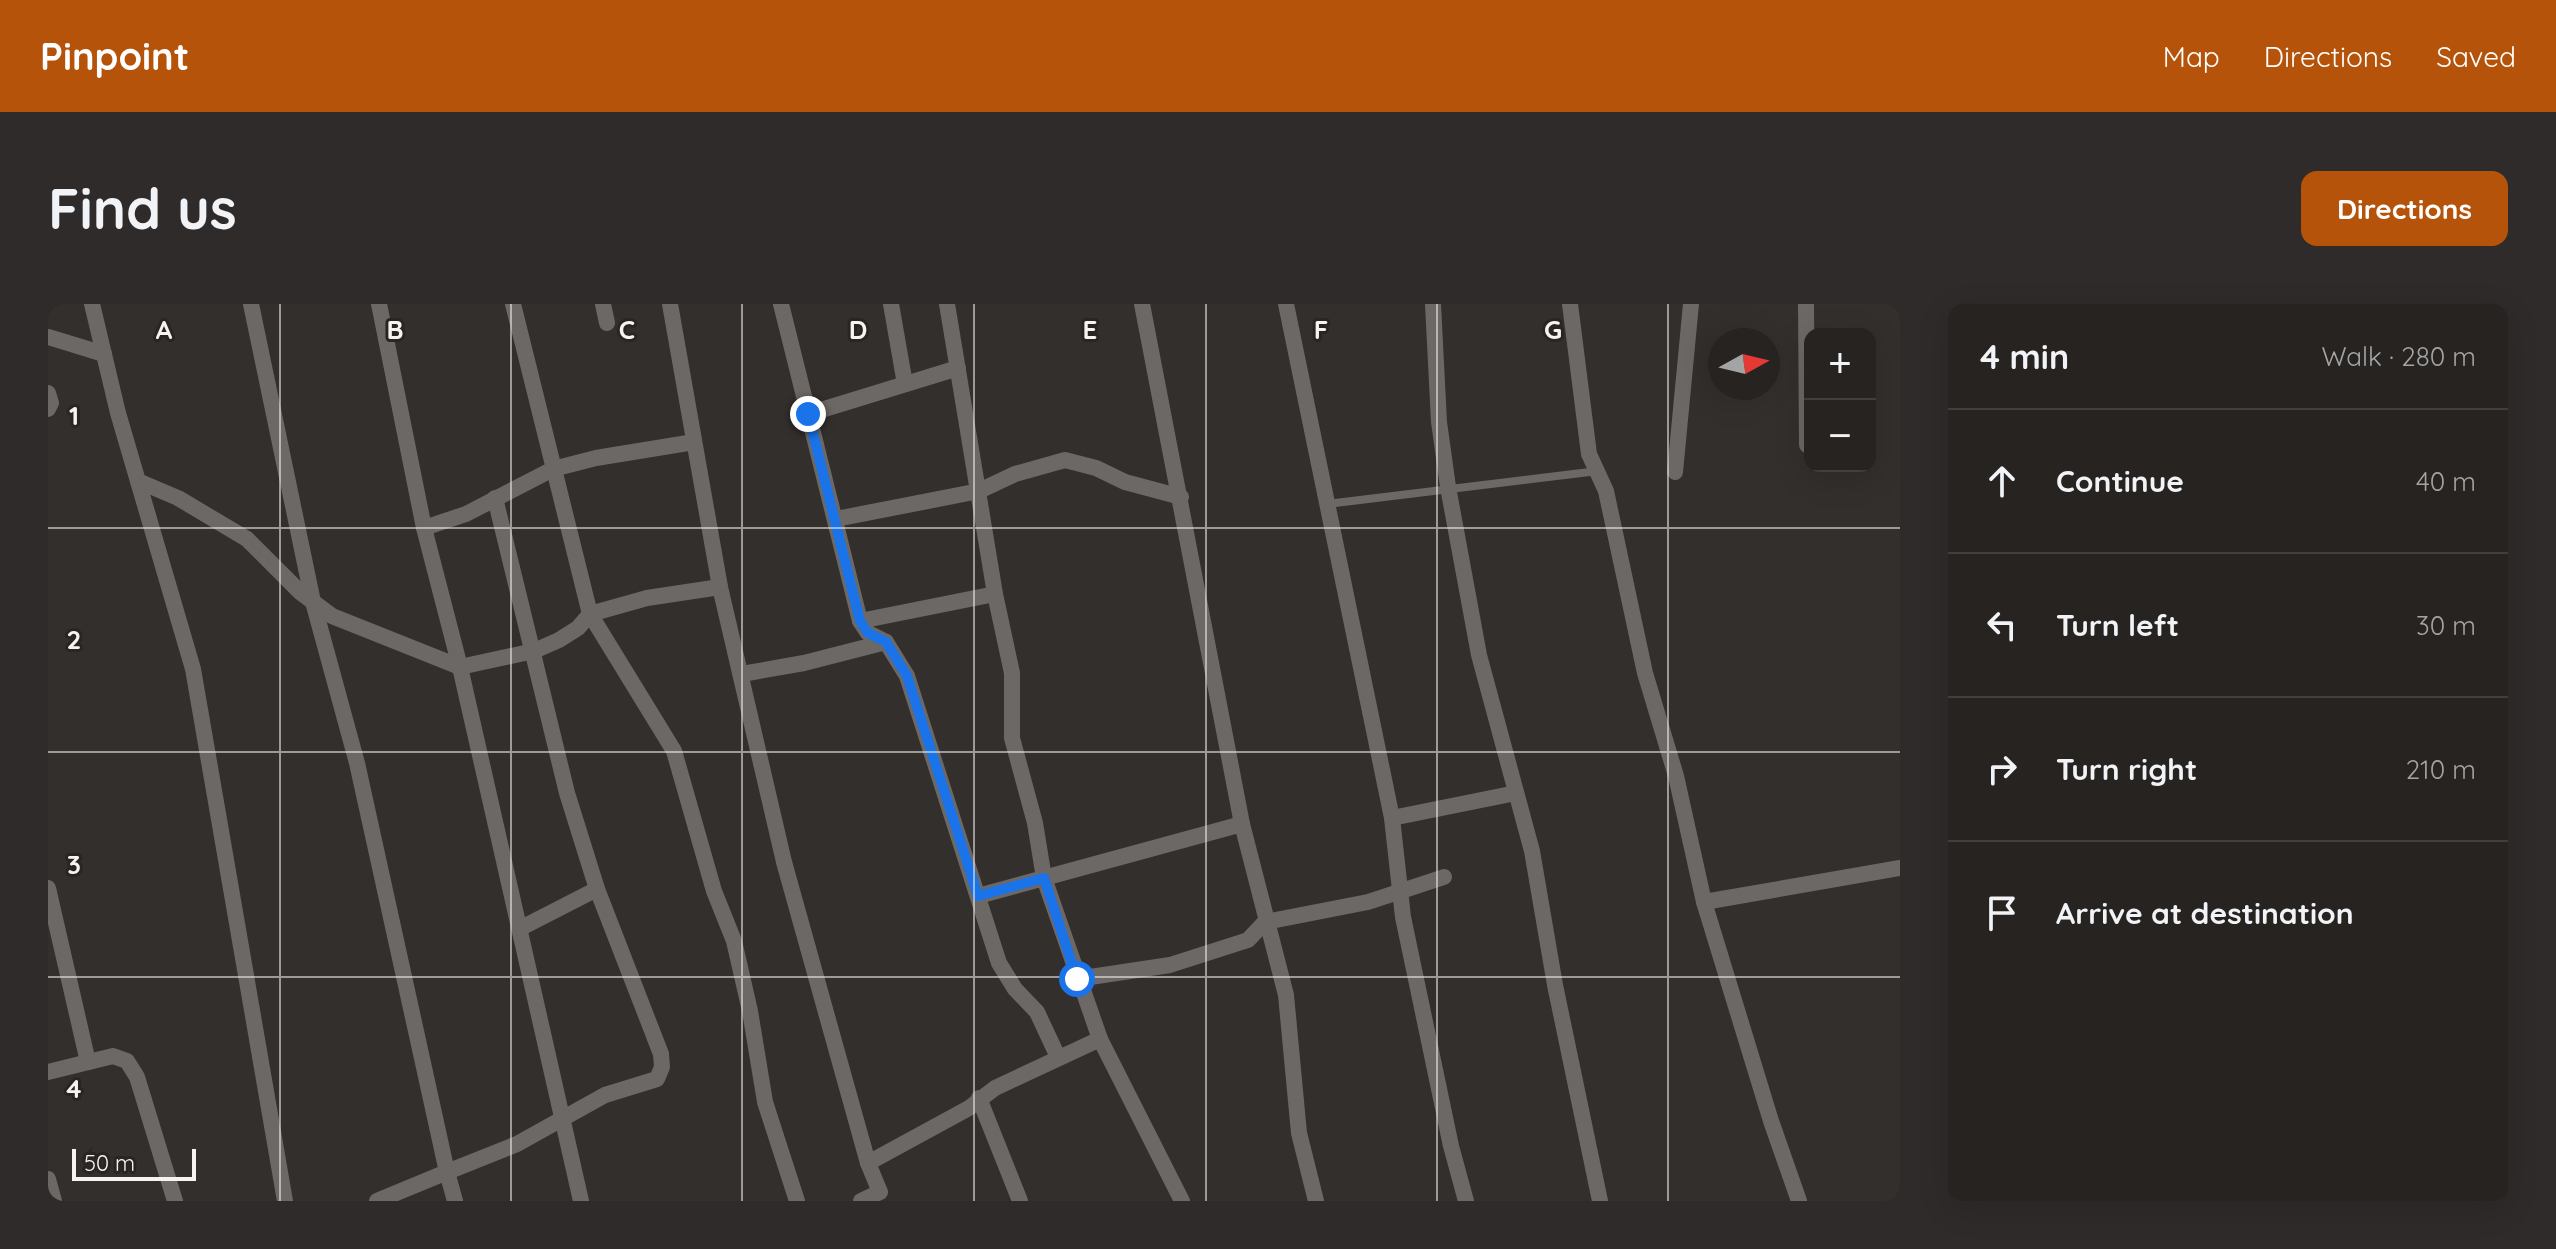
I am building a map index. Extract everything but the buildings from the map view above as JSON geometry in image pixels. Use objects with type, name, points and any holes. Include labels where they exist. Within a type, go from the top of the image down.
[{"type":"street","points":[[92,304],[138,481],[193,669],[285,1201]]},
{"type":"street","points":[[251,304],[313,602],[357,763],[455,1201]]},
{"type":"street","points":[[379,304],[424,528],[521,928],[581,1201]]},
{"type":"street","points":[[513,304],[590,614],[674,751],[714,891],[734,941],[750,1011],[765,1102],[797,1201]]},
{"type":"street","points":[[603,304],[607,323]]},
{"type":"street","points":[[670,304],[720,587],[784,862],[868,1163],[880,1192],[861,1201]]},
{"type":"street","points":[[781,304],[860,621],[868,633],[886,642],[907,676],[999,963],[1015,989],[1037,1012],[1058,1057]]},
{"type":"street","points":[[891,304],[905,384]]},
{"type":"street","points":[[947,304],[995,594],[1012,673],[1012,738],[1035,823],[1044,878],[1100,1039],[1182,1201]]},
{"type":"street","points":[[1142,304],[1242,824],[1286,995],[1299,1133],[1316,1201]]},
{"type":"street","points":[[1286,304],[1392,818],[1399,893],[1451,1146],[1466,1201]]},
{"type":"street","points":[[1433,304],[1439,422],[1479,655],[1532,851],[1555,985],[1600,1201]]},
{"type":"street","points":[[1570,304],[1589,454],[1606,491],[1645,673],[1676,776],[1704,902],[1771,1121],[1799,1201]]},
{"type":"street","points":[[1675,472],[1691,304]]},
{"type":"street","points":[[1806,304],[1807,400]]},
{"type":"street","points":[[48,337],[104,354]]},
{"type":"street","points":[[808,414],[958,368]]},
{"type":"street","points":[[48,393],[51,403],[48,409]]},
{"type":"street","points":[[424,528],[466,514],[553,469],[596,458],[694,442]]},
{"type":"street","points":[[836,519],[979,491],[1015,474],[1065,460],[1096,468],[1125,482],[1181,497]]},
{"type":"street","points":[[138,481],[178,498],[247,539],[332,616],[460,667],[534,651],[578,628],[590,614],[647,598],[720,587]]},
{"type":"street","points":[[377,1201],[517,1144],[605,1095],[657,1079],[662,1067],[661,1054],[597,889],[567,793],[495,498]]},
{"type":"street","points":[[860,621],[995,594]]},
{"type":"street","points":[[742,674],[804,663],[886,642]]},
{"type":"street","points":[[1392,818],[1516,793]]},
{"type":"street","points":[[978,896],[1242,824]]},
{"type":"street","points":[[1704,902],[1900,868]]},
{"type":"street","points":[[1077,979],[1170,965],[1248,940],[1265,922],[1368,902],[1444,877]]},
{"type":"street","points":[[48,888],[88,1062]]},
{"type":"street","points":[[521,928],[597,889]]},
{"type":"street","points":[[868,1163],[969,1108],[979,1098],[1100,1039]]},
{"type":"street","points":[[48,1072],[113,1056],[127,1061],[137,1077],[175,1201]]},
{"type":"street","points":[[979,1098],[1020,1201]]},
{"type":"street","points":[[48,1179],[54,1201]]},
{"type":"lane","points":[[1327,504],[1598,471]]},
{"type":"route","points":[[808,414],[860,621],[868,633],[886,642],[907,676],[978,896],[1044,878],[1077,979]]}]
